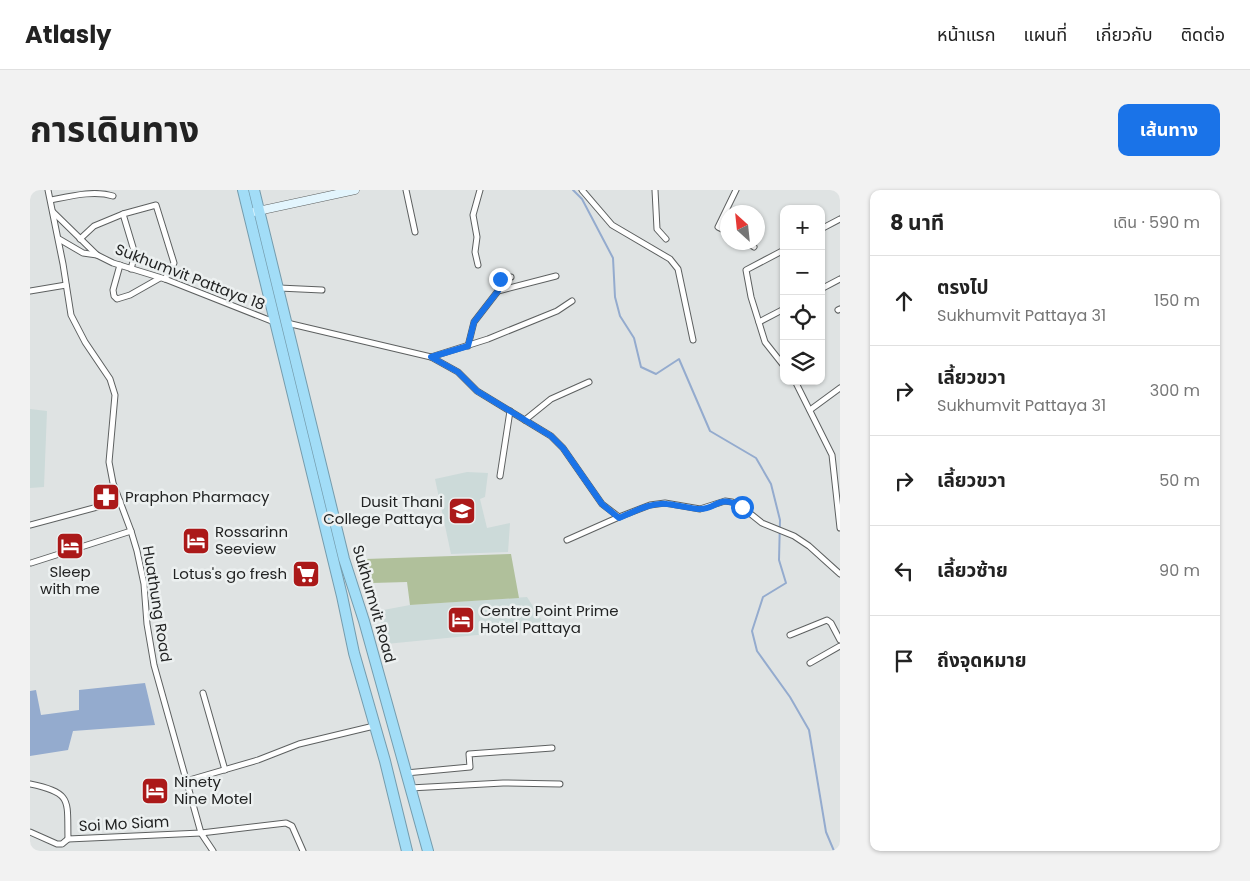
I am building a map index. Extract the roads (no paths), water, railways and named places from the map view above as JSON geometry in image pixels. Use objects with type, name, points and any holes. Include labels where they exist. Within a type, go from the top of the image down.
[{"type":"highway","name":"Sukhumvit Road","points":[[243,190],[254,212],[279,288],[344,559],[376,662],[428,851]]},
{"type":"highway","name":"Sukhumvit Road","points":[[254,190],[254,212],[275,323],[358,666],[385,761],[407,851]]},
{"type":"highway","points":[[358,666],[358,662],[363,658],[369,658],[376,662]]},
{"type":"main road","points":[[254,212],[355,190]]},
{"type":"street","name":"Huathung Road","points":[[48,190],[59,240],[70,315],[110,380],[115,395],[109,462],[113,483],[131,532],[144,584],[147,624],[154,666],[201,833],[213,851]]},
{"type":"street","points":[[406,190],[416,232]]},
{"type":"street","points":[[478,265],[475,252],[478,236],[474,215],[480,190]]},
{"type":"street","points":[[582,190],[612,225],[670,259],[678,269],[693,340]]},
{"type":"street","points":[[655,190],[657,229],[666,239]]},
{"type":"street","points":[[729,205],[736,190]]},
{"type":"street","points":[[50,200],[88,192],[95,194],[105,193],[113,196]]},
{"type":"street","points":[[80,239],[94,226],[123,214],[156,205],[174,263],[162,279],[130,295],[117,299],[114,296],[113,290],[120,265]]},
{"type":"street","name":"Sukhumvit Pattaya 18","points":[[53,212],[97,255]]},
{"type":"street","points":[[123,214],[135,254],[131,269]]},
{"type":"street","points":[[825,228],[840,219]]},
{"type":"street","name":"Sukhumvit Pattaya 18","points":[[59,240],[83,253],[97,255],[275,323]]},
{"type":"street","points":[[780,252],[746,270],[751,297],[765,342],[780,361]]},
{"type":"street","points":[[498,291],[556,276]]},
{"type":"street","points":[[468,346],[474,322],[498,291],[500,279],[510,277]]},
{"type":"street","points":[[825,287],[840,279]]},
{"type":"street","points":[[30,290],[66,285]]},
{"type":"street","points":[[279,288],[322,290]]},
{"type":"street","points":[[431,357],[468,346],[557,311],[572,301]]},
{"type":"street","points":[[759,322],[780,311]]},
{"type":"street","points":[[287,324],[431,357],[458,372],[477,391],[551,436],[563,448],[602,504],[619,518]]},
{"type":"street","points":[[525,420],[551,399],[589,382]]},
{"type":"street","points":[[797,385],[832,455],[840,528]]},
{"type":"street","points":[[810,410],[840,388]]},
{"type":"street","points":[[500,476],[510,410]]},
{"type":"street","points":[[30,525],[120,501]]},
{"type":"street","points":[[567,540],[650,505],[665,503],[700,509],[725,501],[742,507],[762,523],[789,534],[809,546],[839,572]]},
{"type":"street","points":[[31,563],[131,532]]},
{"type":"street","points":[[839,572],[840,564]]},
{"type":"street","points":[[790,635],[827,620],[831,623],[840,640]]},
{"type":"street","points":[[810,663],[840,646]]},
{"type":"street","points":[[203,693],[225,770]]},
{"type":"street","points":[[186,781],[258,760],[299,744],[374,726]]},
{"type":"street","points":[[406,774],[470,767],[469,754],[552,748]]},
{"type":"street","points":[[410,788],[511,783],[560,784]]},
{"type":"street","name":"Soi Mo Siam","points":[[30,784],[48,788],[63,796],[66,800],[68,839],[201,833],[286,823],[292,826],[303,851]]},
{"type":"street","points":[[30,832],[56,844],[62,844],[68,839]]},
{"type":"water","points":[[145,683],[155,725],[73,731],[68,750],[30,756],[30,691],[36,690],[41,715],[79,710],[79,690]]},
{"type":"waterway","points":[[573,190],[582,199],[613,258],[615,297],[620,316],[634,338],[641,367],[656,374],[679,359],[710,431],[756,458],[771,484],[780,520],[779,560],[786,583],[763,597],[752,631],[757,651],[790,697],[809,730],[826,832],[834,851]]},
{"type":"place","name":"Praphon Pharmacy","points":[[106,497]]},
{"type":"place","name":"Dusit Thani College Pattaya","points":[[462,511]]},
{"type":"place","name":"Rossarinn Seeview","points":[[196,541]]},
{"type":"place","name":"Sleep with me","points":[[70,546]]},
{"type":"place","name":"Lotus's go fresh","points":[[306,574]]},
{"type":"place","name":"Centre Point Prime Hotel Pattaya","points":[[461,620]]},
{"type":"place","name":"Ninety Nine Motel","points":[[155,791]]}]
